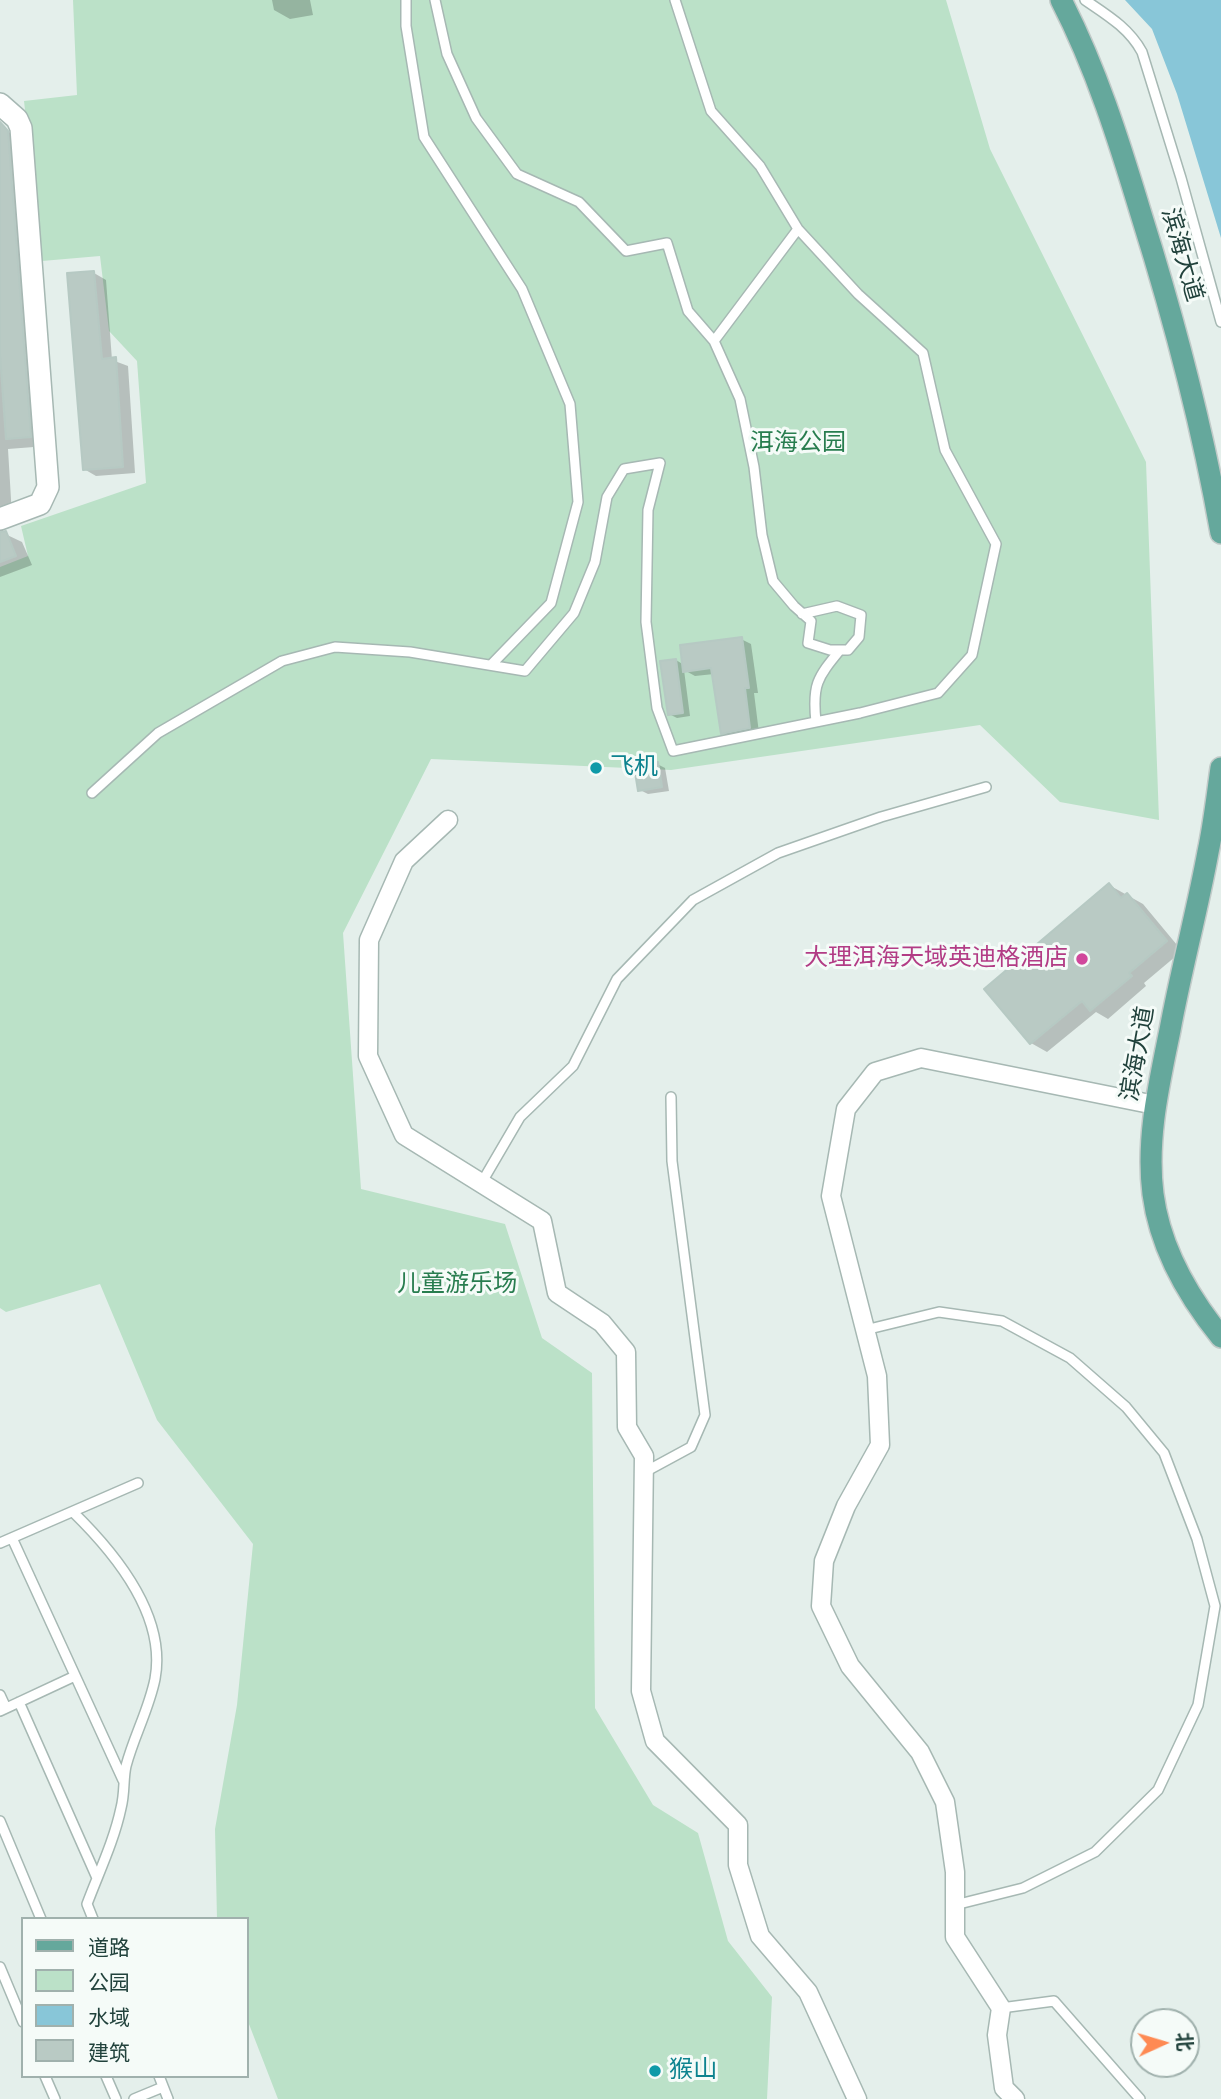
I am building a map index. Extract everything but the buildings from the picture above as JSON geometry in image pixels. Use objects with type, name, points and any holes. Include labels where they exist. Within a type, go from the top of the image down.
[{"type":"main road","name":"滨海大道","points":[[1061,0],[1091,64],[1128,169],[1164,289],[1210,467],[1221,533]]},
{"type":"main road","name":"滨海大道","points":[[1221,768],[1209,852],[1175,1001],[1155,1105],[1151,1172],[1153,1195],[1163,1237],[1188,1290],[1221,1336]]},
{"type":"street","points":[[0,104],[22,128],[48,487],[40,504],[0,519]]},
{"type":"street","points":[[448,820],[404,861],[369,940],[369,1056],[404,1135],[542,1221],[557,1293],[602,1323],[626,1352],[627,1427],[644,1456],[641,1691],[655,1741],[738,1825],[738,1865],[760,1937],[808,1992],[857,2099]]},
{"type":"street","points":[[1015,2099],[1004,2088],[997,2035],[1001,2008],[955,1937],[955,1872],[945,1802],[920,1752],[850,1666],[821,1606],[824,1561],[846,1506],[880,1445],[877,1376],[831,1196],[845,1109],[874,1072],[921,1058],[1155,1105]]},
{"type":"lane","points":[[406,0],[406,26],[424,137],[522,289],[570,404],[578,502],[551,603],[491,665]]},
{"type":"lane","points":[[435,0],[447,54],[476,118],[517,174],[579,202],[626,251],[667,243],[688,311],[714,341],[740,400],[754,467],[762,535],[773,581],[802,614],[811,621],[808,643],[830,650],[848,650],[859,637],[861,615],[837,606],[802,614]]},
{"type":"lane","points":[[92,793],[158,733],[282,661],[335,647],[411,652],[525,671],[573,613],[596,562],[607,497],[618,478],[624,469],[660,463],[648,510],[646,622],[657,708],[673,751],[816,722],[938,693],[972,655],[996,544],[945,450],[923,353],[858,294],[798,229],[760,166],[711,111],[675,0]]},
{"type":"lane","points":[[1085,0],[1121,25],[1134,37],[1142,52],[1221,322]]},
{"type":"lane","points":[[714,341],[798,229]]},
{"type":"lane","points":[[816,722],[813,697],[821,674],[840,650]]},
{"type":"lane","points":[[482,1182],[520,1117],[573,1066],[617,979],[693,900],[778,852],[881,817],[986,787]]},
{"type":"lane","points":[[643,1473],[691,1447],[705,1415],[672,1161],[671,1097]]},
{"type":"lane","points":[[865,1331],[939,1312],[1002,1321],[1070,1358],[1126,1407],[1164,1453],[1197,1539],[1215,1606],[1198,1705],[1158,1790],[1095,1852],[1023,1888],[956,1905]]},
{"type":"lane","points":[[0,1543],[138,1483]]},
{"type":"lane","points":[[73,1512],[104,1544],[130,1580],[146,1612],[156,1648],[155,1681],[126,1766],[126,1785],[118,1819],[87,1904],[92,1917]]},
{"type":"lane","points":[[12,1538],[126,1785]]},
{"type":"lane","points":[[0,1695],[3,1710],[75,1676]]},
{"type":"lane","points":[[19,1702],[97,1878]]},
{"type":"lane","points":[[0,1821],[40,1917]]},
{"type":"lane","points":[[0,1968],[21,2017]]},
{"type":"lane","points":[[1001,2008],[1054,2001],[1140,2099]]},
{"type":"lane","points":[[46,2078],[55,2099]]},
{"type":"lane","points":[[107,2078],[116,2099]]},
{"type":"lane","points":[[160,2078],[168,2099]]},
{"type":"lane","points":[[135,2099],[163,2087]]},
{"type":"green space","name":"洱海公园","points":[[73,0],[946,0],[990,149],[1146,462],[1159,820],[1060,802],[980,725],[671,770],[431,759],[343,933],[361,1189],[505,1224],[542,1338],[592,1373],[595,1708],[653,1805],[698,1833],[728,1941],[772,1997],[767,2099],[278,2099],[248,2022],[248,1917],[217,1917],[215,1829],[237,1705],[253,1544],[157,1420],[100,1284],[6,1312],[0,1308],[0,567],[28,556],[21,526],[146,483],[137,361],[109,331],[100,256],[42,261],[24,101],[77,95]]},
{"type":"water","points":[[1125,0],[1221,0],[1221,238],[1177,94],[1152,29]]},
{"type":"place","name":"飞机","points":[[596,768]]},
{"type":"place","name":"大理洱海天域英迪格酒店","points":[[1082,959]]},
{"type":"place","name":"猴山","points":[[655,2071]]},
{"type":"park label","name":"儿童游乐场","points":[[457,1285]]}]
